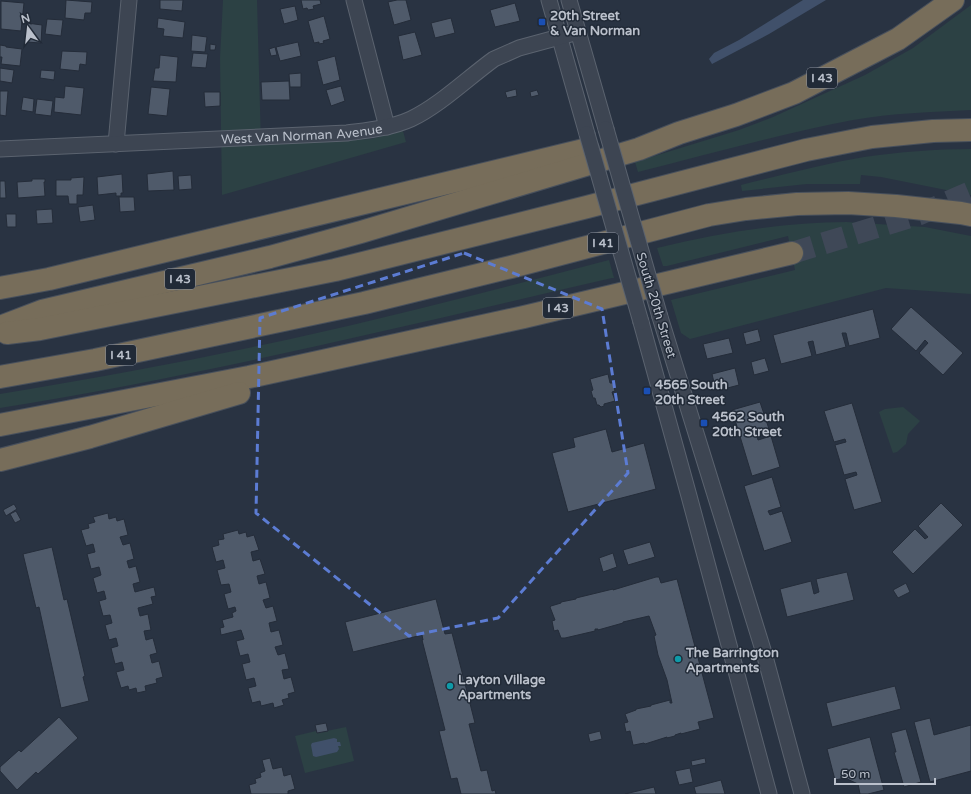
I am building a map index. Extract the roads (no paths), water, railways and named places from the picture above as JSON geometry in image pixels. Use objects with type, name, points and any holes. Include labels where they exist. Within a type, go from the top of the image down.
[{"type":"highway","name":"I 43","points":[[0,327],[42,311],[263,259],[361,232],[639,149],[736,115],[794,92],[898,39],[953,0]]},
{"type":"highway","points":[[0,334],[40,329],[335,270],[798,152],[848,141],[913,133],[971,130]]},
{"type":"highway","points":[[0,288],[56,277],[635,138],[679,134]]},
{"type":"highway","name":"I 41","points":[[0,377],[95,360],[364,302],[511,267],[709,215],[746,209],[797,204],[848,203],[903,206],[971,215]]},
{"type":"highway","name":"I 43","points":[[0,425],[45,418],[324,361],[792,253]]},
{"type":"highway","points":[[0,460],[90,437],[222,397],[312,375],[324,361]]},
{"type":"street","points":[[116,144],[129,0]]},
{"type":"street","points":[[354,0],[387,127]]},
{"type":"street","name":"South 20th Street","points":[[549,0],[558,37],[641,322],[689,496],[768,794]]},
{"type":"street","name":"South 20th Street","points":[[569,0],[660,317],[764,653],[802,794]]},
{"type":"street","name":"West Van Norman Avenue","points":[[0,149],[348,133],[387,127],[411,119],[424,111],[489,62],[506,52],[578,32]]},
{"type":"street","points":[[667,420],[690,414]]},
{"type":"water","points":[[803,0],[826,0],[769,34],[712,64],[709,59],[714,53],[739,40]]},
{"type":"water","points":[[334,738],[337,739],[337,742],[340,742],[341,746],[338,746],[339,749],[337,752],[316,757],[313,756],[312,743]]},
{"type":"tunnel","points":[[792,253],[920,214],[971,192]]},
{"type":"place","name":"20th Street & Van Norman","points":[[542,22]]},
{"type":"place","name":"4565 South 20th Street","points":[[647,391]]},
{"type":"place","name":"4562 South 20th Street","points":[[704,423]]},
{"type":"place","name":"The Barrington Apartments","points":[[678,659]]},
{"type":"place","name":"Layton Village Apartments","points":[[450,686]]}]
